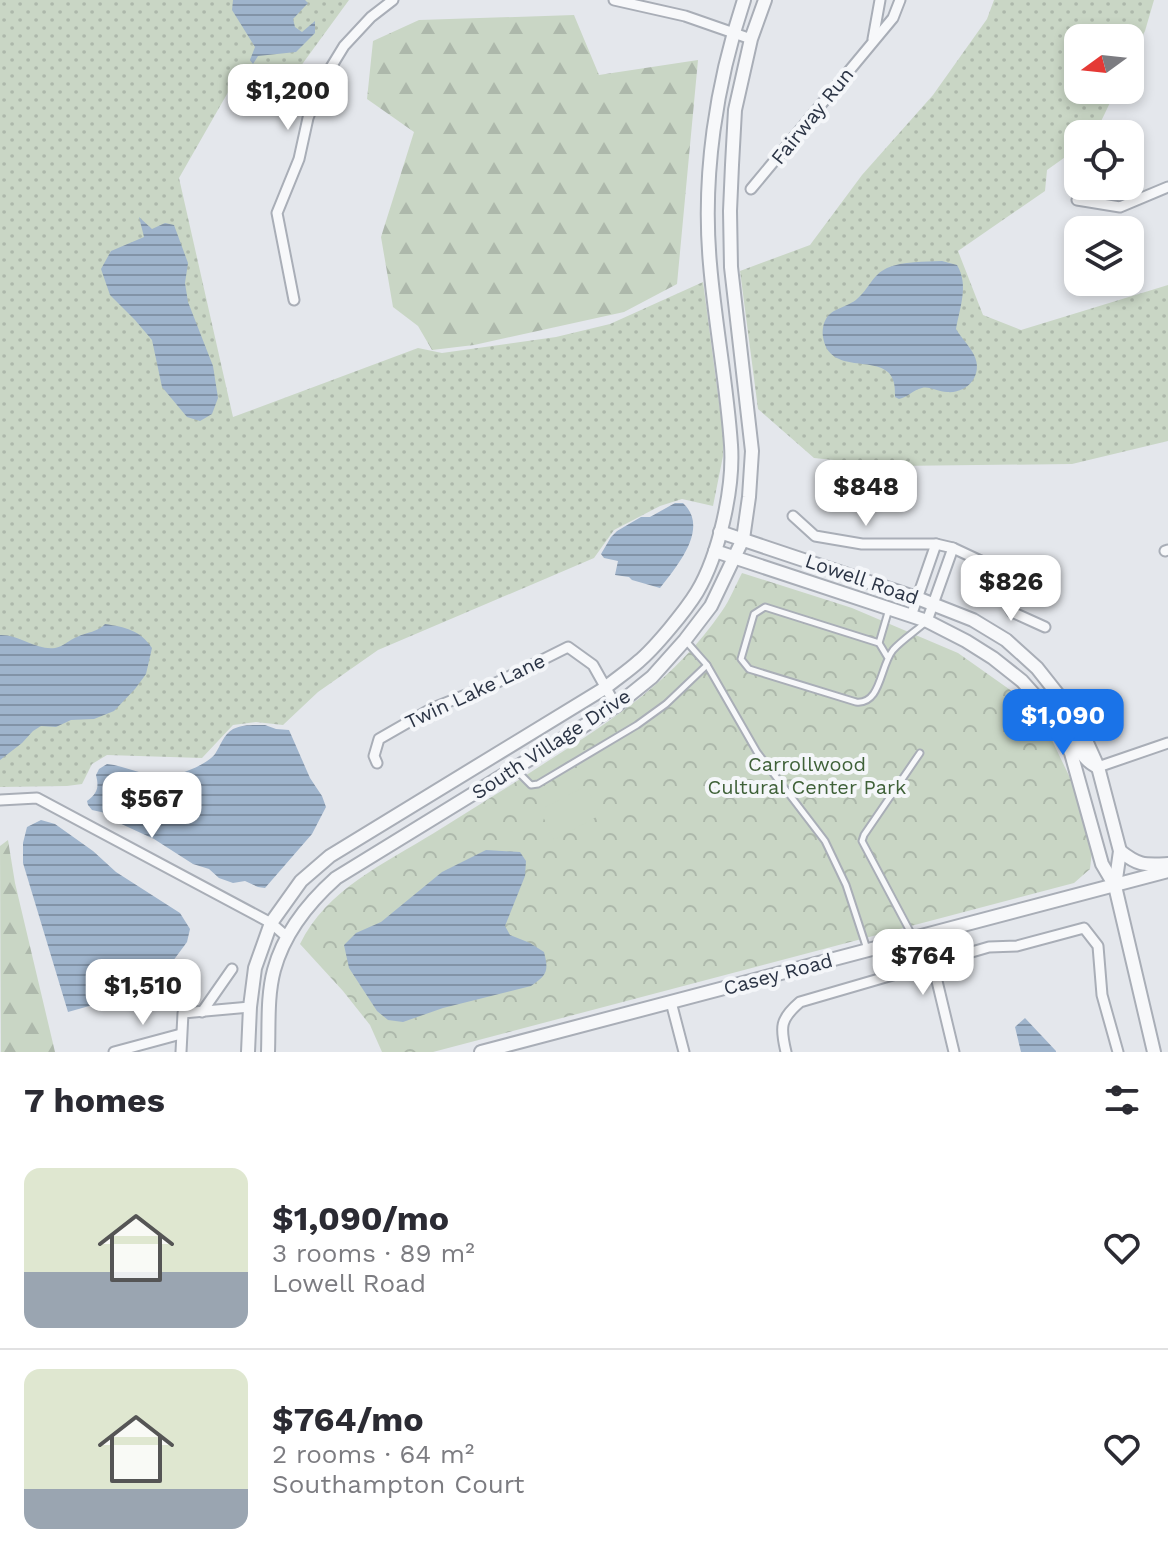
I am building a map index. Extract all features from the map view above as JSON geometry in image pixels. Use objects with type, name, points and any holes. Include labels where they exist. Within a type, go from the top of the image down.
[{"type":"street","points":[[294,300],[277,213],[299,159],[308,118],[322,82],[344,46],[371,17],[393,0]]},
{"type":"street","points":[[614,0],[685,16],[751,39]]},
{"type":"street","name":"South Village Drive","points":[[248,1052],[255,968],[271,923],[301,881],[330,856],[605,688],[641,660],[697,592],[715,551],[729,495],[732,448],[709,263],[707,214],[716,110],[733,32],[744,0]]},
{"type":"street","name":"South Village Drive","points":[[268,1052],[269,1006],[274,971],[287,937],[315,896],[336,878],[616,706],[652,677],[685,640],[711,606],[735,558],[743,539],[752,451],[731,267],[730,211],[735,110],[751,39],[765,0]]},
{"type":"street","points":[[880,0],[900,2]]},
{"type":"street","name":"Fairway Run","points":[[872,42],[880,0]]},
{"type":"street","name":"Fairway Run","points":[[751,189],[893,18],[900,2]]},
{"type":"street","points":[[1144,197],[1168,187]]},
{"type":"street","points":[[1077,200],[1120,207],[1137,200]]},
{"type":"street","points":[[793,516],[815,536],[862,544],[936,544],[953,548],[985,563],[1012,612],[1045,627]]},
{"type":"street","name":"Lowell Road","points":[[720,532],[933,604],[973,620],[1006,640],[1037,668],[1075,716],[1098,767],[1120,851],[1115,886]]},
{"type":"street","points":[[911,616],[936,544]]},
{"type":"street","points":[[927,621],[953,548]]},
{"type":"street","name":"Lowell Road","points":[[715,551],[927,621],[993,658],[1022,681],[1048,710],[1071,753],[1102,864],[1115,886],[1154,1052]]},
{"type":"street","name":"Twin Lake Lane","points":[[377,763],[374,756],[379,739],[433,708],[498,682],[568,647],[593,665],[616,706]]},
{"type":"street","points":[[1048,710],[1063,719],[1081,753],[1098,767],[1168,743]]},
{"type":"street","points":[[0,800],[37,798],[271,923],[287,937]]},
{"type":"street","points":[[1120,851],[1142,865],[1168,864]]},
{"type":"street","name":"Casey Road","points":[[481,1052],[1168,871]]},
{"type":"street","points":[[786,1052],[781,1032],[786,1014],[800,1002],[989,947],[1017,946],[1084,928],[1098,946],[1102,995],[1118,1052]]},
{"type":"street","points":[[920,936],[932,964],[954,1052]]},
{"type":"street","points":[[202,1012],[232,969]]},
{"type":"street","points":[[671,1002],[684,1052]]},
{"type":"street","points":[[181,1052],[183,1013],[250,1007]]},
{"type":"street","points":[[114,1052],[181,1034]]},
{"type":"lane","points":[[888,658],[879,643],[765,607],[754,614],[741,659],[749,669],[864,703],[871,699],[894,649],[927,621]]},
{"type":"lane","points":[[879,643],[889,609]]},
{"type":"lane","points":[[685,640],[707,665],[757,752],[825,841],[846,885],[867,950]]},
{"type":"lane","points":[[515,768],[531,785],[538,784],[637,725],[666,704],[707,665]]},
{"type":"lane","points":[[920,753],[862,841],[920,936]]},
{"type":"green space","points":[[0,0],[349,0],[295,74],[239,73],[179,178],[233,417],[418,348],[442,353],[556,337],[610,324],[703,282],[723,432],[723,456],[713,506],[682,499],[660,506],[614,530],[594,558],[378,650],[318,692],[283,725],[256,722],[233,725],[202,758],[107,755],[92,764],[82,784],[0,787]]},
{"type":"green space","points":[[994,0],[1154,0],[1144,33],[1144,24],[1064,24],[1064,104],[1109,104],[1102,120],[1064,120],[1064,158],[1047,170],[1045,191],[958,251],[983,315],[1021,330],[1132,296],[1144,296],[1144,292],[1168,285],[1168,441],[1072,464],[894,466],[814,458],[758,409],[740,271],[810,245],[862,175],[933,95],[987,19]]},
{"type":"green space","points":[[574,15],[599,75],[698,60],[677,284],[624,312],[474,345],[432,350],[418,326],[393,307],[381,237],[414,132],[367,99],[373,41],[419,20]]},
{"type":"green space","name":"Carrollwood Cultural Center Park","points":[[742,573],[852,608],[958,653],[1016,694],[1049,734],[1073,784],[1092,851],[1090,869],[1074,883],[433,1052],[382,1052],[370,1025],[300,944],[311,925],[341,893],[377,867],[621,713],[685,657],[725,607]]},
{"type":"green space","points":[[586,786],[600,815],[554,840],[540,810]]},
{"type":"green space","points":[[8,840],[15,883],[55,1052],[1,1052],[0,846]]},
{"type":"water","points":[[233,0],[305,0],[308,3],[293,19],[295,27],[302,32],[315,21],[315,33],[296,52],[258,56],[253,64],[250,60],[255,47],[232,10]]},
{"type":"water","points":[[139,217],[152,229],[165,223],[174,225],[188,263],[185,283],[188,302],[213,366],[218,398],[212,414],[200,421],[187,417],[162,387],[152,340],[110,295],[101,269],[111,251],[144,237]]},
{"type":"water","points":[[942,261],[957,265],[961,273],[962,296],[956,329],[977,362],[972,382],[954,392],[922,388],[899,399],[895,397],[894,381],[882,368],[833,356],[823,337],[823,325],[832,312],[857,299],[887,268],[914,262]]},
{"type":"water","points":[[675,503],[683,503],[690,513],[692,535],[682,558],[660,588],[615,575],[618,561],[604,558],[601,554],[611,537],[641,517],[650,517]]},
{"type":"water","points":[[105,624],[132,630],[152,648],[146,674],[135,689],[114,711],[94,719],[71,720],[56,727],[41,726],[0,760],[0,635],[55,648]]},
{"type":"water","points":[[265,725],[289,730],[326,807],[312,834],[265,888],[245,881],[233,883],[219,878],[209,869],[193,864],[154,839],[117,822],[110,814],[92,810],[88,805],[87,801],[97,790],[96,775],[107,764],[156,776],[175,775],[211,758],[233,729]]},
{"type":"water","points":[[41,820],[55,824],[116,872],[180,913],[190,929],[187,942],[153,988],[68,1012],[23,863],[27,827]]},
{"type":"water","points":[[486,850],[520,852],[526,861],[525,876],[505,926],[510,935],[544,952],[546,968],[543,975],[531,986],[443,1008],[403,1022],[388,1020],[377,1011],[349,968],[344,945],[356,933],[381,922],[442,872]]},
{"type":"water","points":[[1025,1018],[1056,1052],[1021,1052],[1015,1027]]}]
